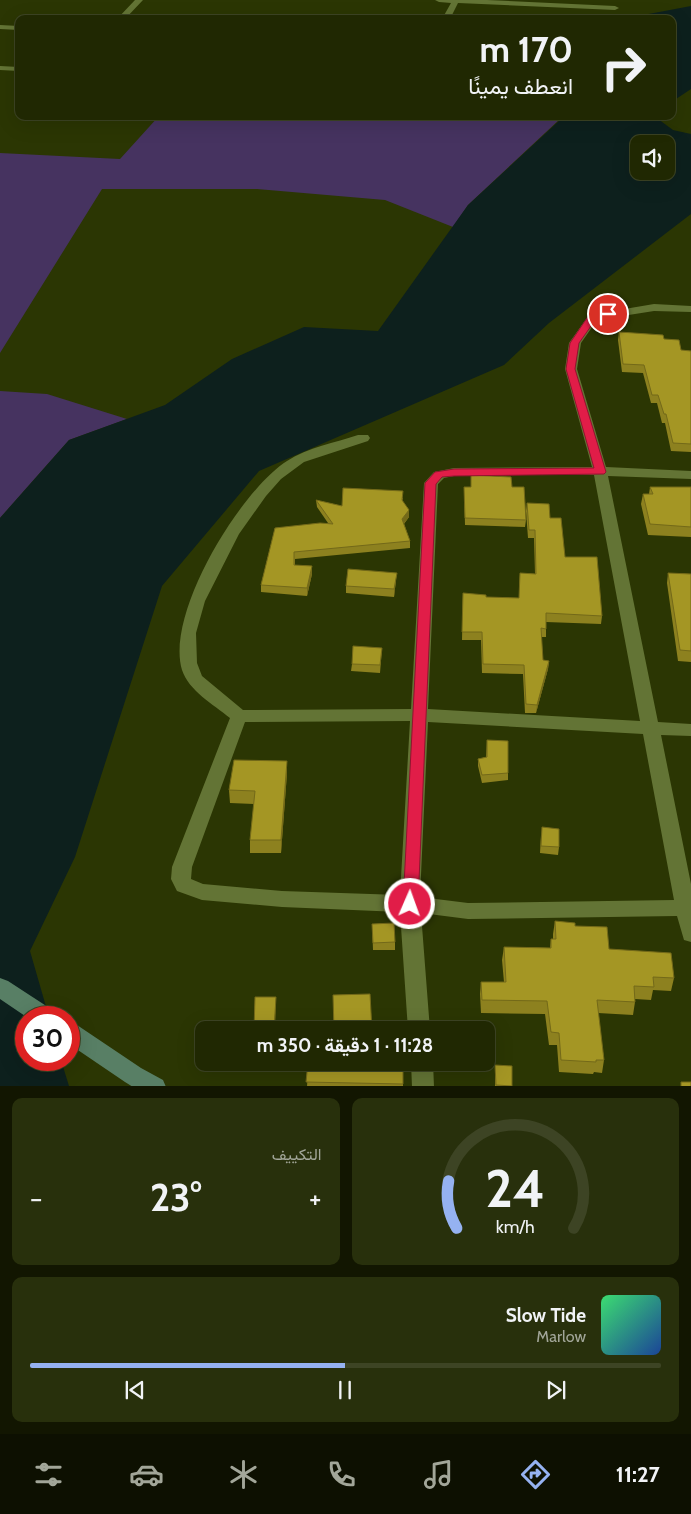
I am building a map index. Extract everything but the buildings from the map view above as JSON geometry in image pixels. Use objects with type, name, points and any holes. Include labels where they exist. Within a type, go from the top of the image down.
[{"type":"main road","points":[[0,987],[28,1006]]},
{"type":"main road","points":[[80,1039],[133,1075],[155,1086]]},
{"type":"street","points":[[125,15],[139,0]]},
{"type":"street","points":[[439,0],[615,8]]},
{"type":"street","points":[[448,15],[456,0]]},
{"type":"street","points":[[0,27],[15,28]]},
{"type":"street","points":[[0,68],[15,70]]},
{"type":"street","points":[[691,309],[675,306],[646,308],[593,317],[575,343],[570,369],[600,472],[688,908],[691,934]]},
{"type":"street","points":[[363,438],[317,452],[292,464],[267,484],[245,514],[213,568],[191,620],[188,652],[193,677],[239,716],[418,715],[691,730]]},
{"type":"street","points":[[418,1021],[410,904],[431,483],[439,475],[454,472],[600,472],[691,475]]},
{"type":"street","points":[[239,716],[182,867],[181,879],[184,885],[202,892],[410,904],[486,911],[688,908]]},
{"type":"street","points":[[422,1071],[423,1086]]},
{"type":"shaded area","points":[[155,120],[559,120],[468,205],[453,227],[385,200],[257,189],[102,189],[0,353],[0,153],[120,159]]},
{"type":"shaded area","points":[[0,391],[47,394],[127,419],[69,440],[0,518]]},
{"type":"water","points":[[691,6],[691,89],[676,99],[676,15],[643,15]]},
{"type":"water","points":[[560,120],[659,120],[673,130],[691,134],[691,214],[549,323],[504,365],[259,471],[162,586],[75,857],[30,951],[46,1006],[15,1006],[15,1071],[64,1071],[69,1086],[0,1086],[0,518],[69,440],[165,405],[232,359],[304,327],[378,331],[468,205]]},
{"type":"route","points":[[410,904],[431,483],[439,475],[454,472],[567,470],[600,472],[570,369],[575,343],[593,317],[608,314]]}]
